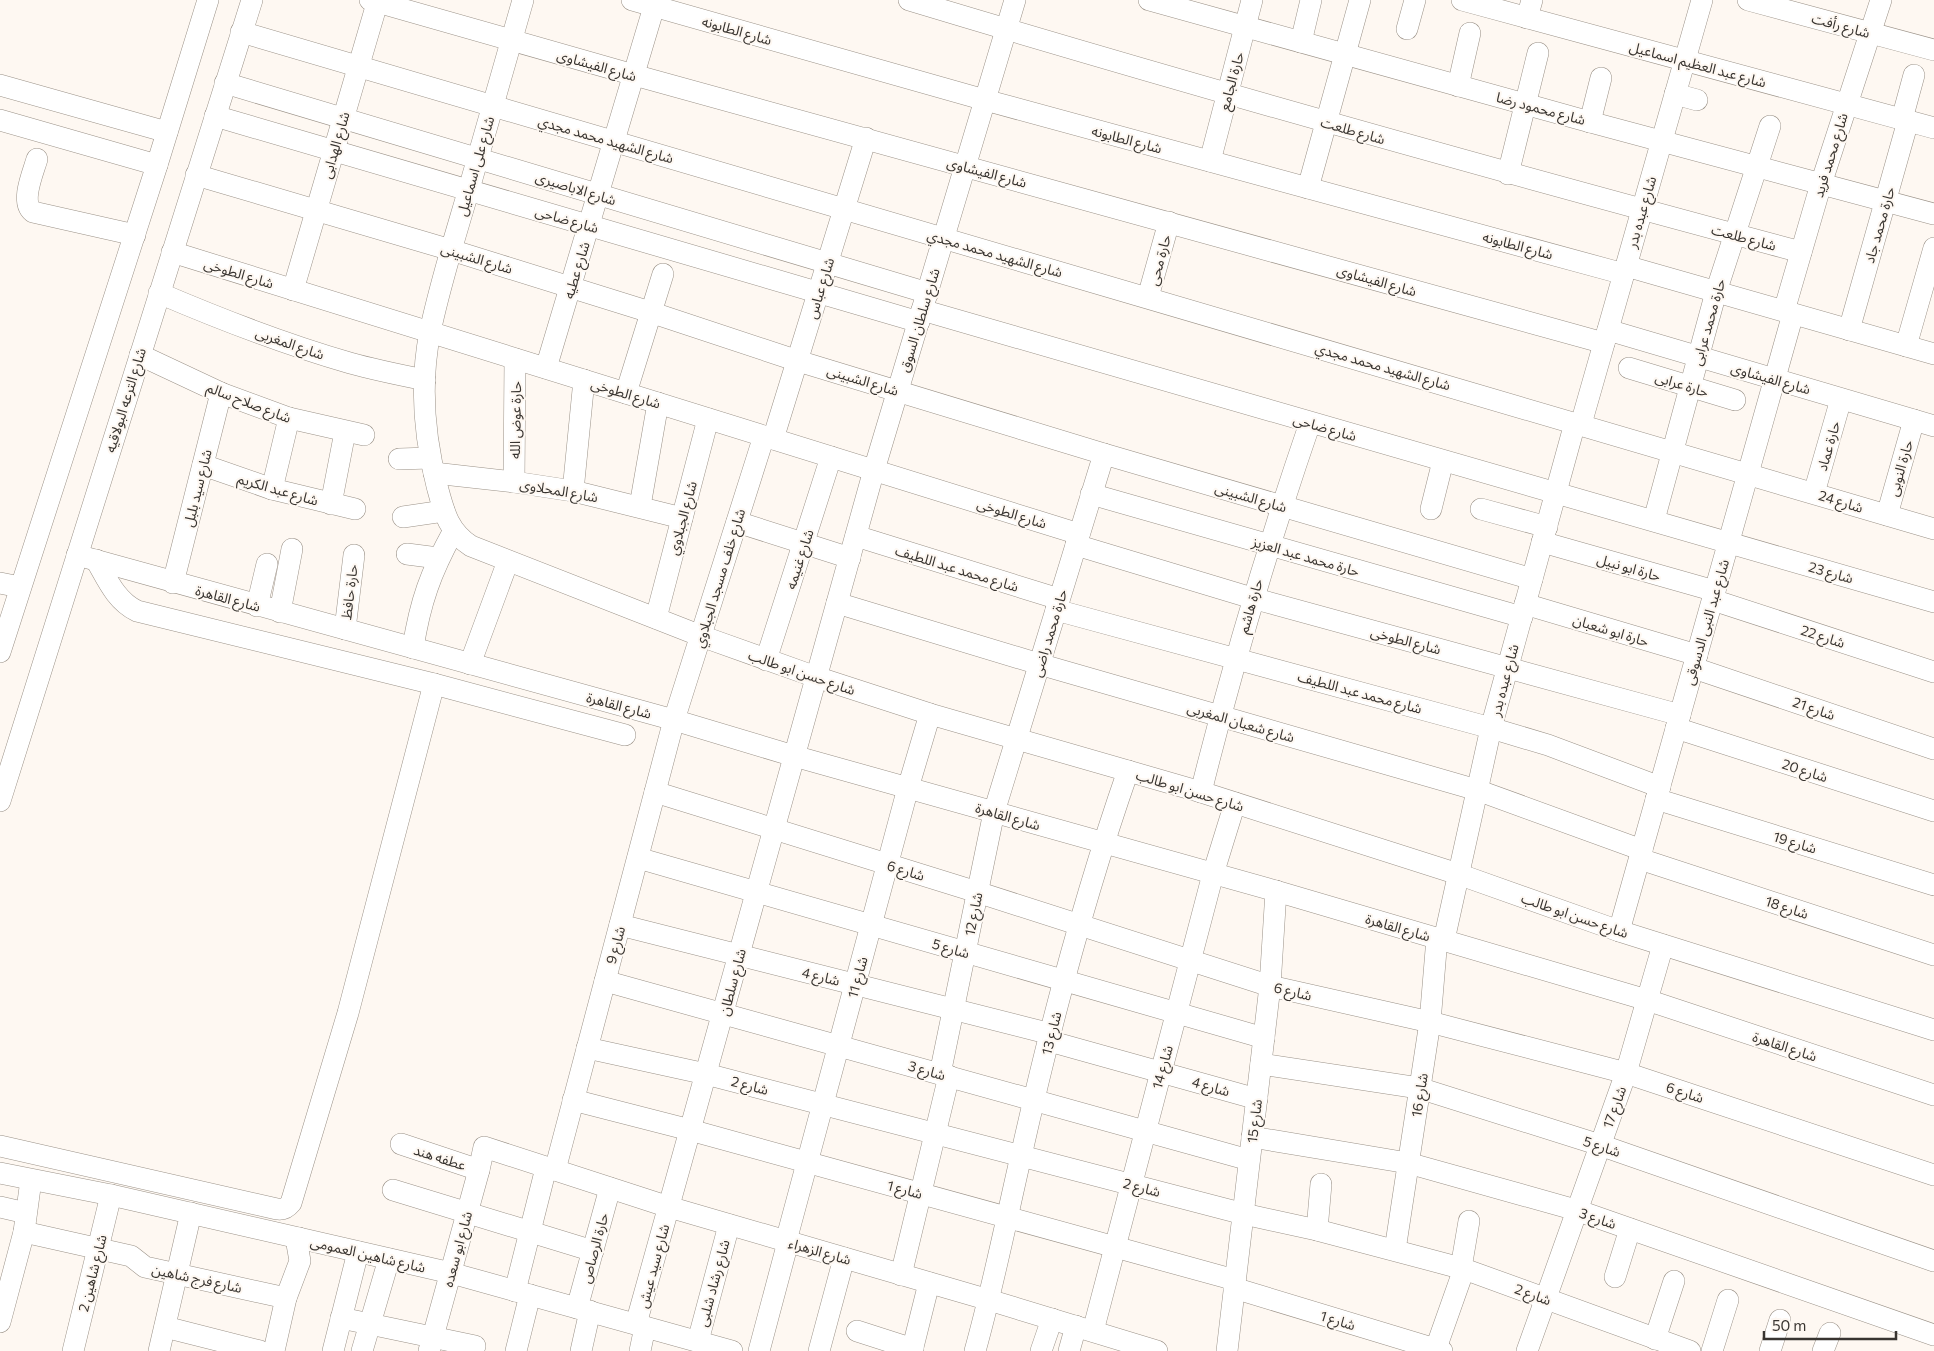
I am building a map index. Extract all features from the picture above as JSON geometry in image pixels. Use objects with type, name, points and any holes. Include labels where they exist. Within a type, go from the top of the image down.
[{"type":"street","points":[[0,652],[10,585],[135,235],[208,0]]},
{"type":"street","name":"شارع الترعه البولاقيه","points":[[0,801],[86,558],[140,355],[252,0]]},
{"type":"street","name":"شارع على اسماعيل","points":[[454,532],[444,511],[432,466],[424,412],[430,332],[451,250],[523,0]]},
{"type":"street","name":"شارع الطابونه","points":[[632,0],[655,3],[985,100],[1308,188],[1716,292],[1934,354]]},
{"type":"street","name":"شارع طلعت","points":[[908,0],[1006,30],[1508,174],[1801,252]]},
{"type":"street","name":"شارع سلطان السوق","points":[[794,756],[874,470],[1015,0]]},
{"type":"street","name":"شارع محمود رضا","points":[[1149,0],[1188,5],[1245,27],[1934,214]]},
{"type":"street","name":"حارة الجامع","points":[[1210,161],[1252,0]]},
{"type":"street","points":[[1301,42],[1311,0]]},
{"type":"street","points":[[1308,188],[1360,0]]},
{"type":"street","points":[[1407,29],[1415,0]]},
{"type":"street","name":"شارع عبد العظيم اسماعيل","points":[[1462,0],[1529,9],[1685,60],[1934,128]]},
{"type":"street","name":"شارع عبده بدر","points":[[1440,939],[1458,874],[1492,728],[1544,534],[1606,337],[1702,0]]},
{"type":"street","name":"شارع رأفت","points":[[1748,0],[1933,47]]},
{"type":"street","name":"شارع محمد فريد","points":[[1788,312],[1801,252],[1821,184],[1881,0]]},
{"type":"street","name":"شارع الفيشاوى","points":[[375,1],[634,75],[1169,222],[1606,337],[1698,356],[1924,423]]},
{"type":"street","name":"شارع الهدابى","points":[[293,290],[375,1]]},
{"type":"street","name":"شارع عطيه","points":[[546,368],[655,3]]},
{"type":"street","name":"شارع الشهيد محمد مجدي","points":[[241,32],[1748,474]]},
{"type":"street","points":[[1458,86],[1470,33]]},
{"type":"street","points":[[1508,174],[1538,52]]},
{"type":"street","name":"حارة محمد جاد","points":[[1849,330],[1886,201],[1914,75]]},
{"type":"street","points":[[1590,122],[1601,78]]},
{"type":"street","name":"شارع الاباصيرى","points":[[225,83],[828,263],[923,308]]},
{"type":"street","points":[[0,85],[168,132]]},
{"type":"street","points":[[1675,94],[1698,100]]},
{"type":"street","name":"شارع ضاحى","points":[[215,116],[818,293],[923,308],[1310,423],[1729,542]]},
{"type":"street","points":[[0,120],[157,165]]},
{"type":"street","name":"حارة محمد عرابى","points":[[1654,520],[1716,292],[1770,126]]},
{"type":"street","name":"شارع عباس","points":[[769,438],[798,360],[866,138]]},
{"type":"street","points":[[37,159],[26,200],[30,210],[36,213],[135,235]]},
{"type":"street","name":"شارع الشبينى","points":[[196,175],[451,250],[798,360],[1104,454],[1532,579]]},
{"type":"street","name":"حارة محى","points":[[1148,297],[1169,222]]},
{"type":"street","points":[[1906,346],[1934,248]]},
{"type":"street","name":"شارع الطوخى","points":[[172,252],[874,470],[1252,598],[1508,668],[1678,722]]},
{"type":"street","points":[[626,393],[663,274]]},
{"type":"street","name":"شارع المغربى","points":[[159,293],[286,343],[351,363],[425,380]]},
{"type":"street","name":"شارع عبد النبى الدسوقى","points":[[1619,931],[1775,379],[1788,312]]},
{"type":"street","name":"شارع صلاح سالم","points":[[140,355],[221,393],[289,418],[355,433],[331,504]]},
{"type":"street","name":"حارة عوض الله","points":[[514,482],[515,359]]},
{"type":"street","name":"حارة عرابى","points":[[1629,368],[1734,400]]},
{"type":"street","points":[[573,491],[584,380]]},
{"type":"street","name":"شارع سيد بلبل","points":[[173,583],[221,393]]},
{"type":"street","name":"حارة عماد","points":[[1814,493],[1842,399]]},
{"type":"street","points":[[640,506],[658,403]]},
{"type":"street","points":[[272,489],[289,418]]},
{"type":"street","name":"شارع الجبلاوي","points":[[656,618],[708,419]]},
{"type":"street","name":"حارة هاشم","points":[[1201,792],[1252,598],[1310,423]]},
{"type":"street","name":"حارة النوبى","points":[[1886,515],[1924,423]]},
{"type":"street","name":"شارع خلف مسجد الجبلاوي","points":[[674,720],[737,522],[769,438]]},
{"type":"street","name":"حارة محمد راضى","points":[[994,812],[1104,454]]},
{"type":"street","name":"شارع غنيمه","points":[[766,660],[832,457]]},
{"type":"street","name":"شارع المحلاوى","points":[[399,458],[514,482],[573,491],[640,506],[682,518]]},
{"type":"street","points":[[1431,509],[1443,461]]},
{"type":"street","name":"شارع عبد الكريم","points":[[203,466],[272,489],[355,509]]},
{"type":"street","name":"شارع 24","points":[[1748,474],[1934,529]]},
{"type":"street","name":"حارة محمد عبد العزيز","points":[[1091,494],[1268,546],[1524,610]]},
{"type":"street","name":"حارة ابو نبيل","points":[[1481,509],[1714,596]]},
{"type":"street","points":[[403,516],[444,511]]},
{"type":"street","points":[[737,522],[850,558]]},
{"type":"street","points":[[413,648],[418,617],[426,587],[438,558],[454,532]]},
{"type":"street","name":"شارع حسن ابو طالب","points":[[454,532],[471,546],[508,561],[701,636],[816,678],[930,714],[1201,792],[1458,874],[1619,931],[1934,1030]]},
{"type":"street","name":"شارع محمد عبد اللطيف","points":[[856,536],[1058,604],[1235,658],[1548,745],[1658,793]]},
{"type":"street","name":"شارع 23","points":[[1729,542],[1934,602]]},
{"type":"street","points":[[280,612],[292,549]]},
{"type":"street","points":[[407,554],[438,558]]},
{"type":"street","name":"حارة حافظ","points":[[345,630],[354,555]]},
{"type":"street","points":[[86,558],[118,596],[129,607],[137,611],[434,684],[625,735]]},
{"type":"street","name":"شارع القاهرة","points":[[86,558],[674,720],[794,756],[1276,891],[1647,1000],[1934,1095]]},
{"type":"street","points":[[470,664],[508,561]]},
{"type":"street","points":[[257,606],[267,564]]},
{"type":"street","name":"شارع 22","points":[[1714,596],[1934,672]]},
{"type":"street","name":"شارع شعبان المغربى","points":[[837,603],[1040,664],[1477,790],[1641,854]]},
{"type":"street","name":"حارة ابو شعبان","points":[[1524,610],[1695,661]]},
{"type":"street","name":"شارع 21","points":[[1695,661],[1934,749]]},
{"type":"street","points":[[0,1146],[281,1210],[289,1206],[348,1013],[434,684]]},
{"type":"street","name":"شارع 11","points":[[759,1351],[838,1046],[930,714]]},
{"type":"street","name":"شارع 9","points":[[516,1351],[531,1232],[573,1100],[674,720]]},
{"type":"street","name":"شارع 20","points":[[1678,722],[1934,811]]},
{"type":"street","name":"شارع سلطان","points":[[669,1207],[794,756]]},
{"type":"street","name":"شارع 13","points":[[975,1351],[989,1300],[1034,1100],[1079,925],[1103,843],[1128,771]]},
{"type":"street","name":"شارع 6","points":[[655,792],[977,892],[1270,986],[1430,1022],[1626,1073],[1934,1175]]},
{"type":"street","name":"شارع 19","points":[[1658,793],[1934,885]]},
{"type":"street","name":"شارع 14","points":[[1069,1351],[1084,1329],[1115,1247],[1213,874],[1235,803]]},
{"type":"street","name":"شارع 12","points":[[901,1275],[934,1133],[954,1010],[994,812]]},
{"type":"street","name":"شارع 18","points":[[1641,854],[1934,955]]},
{"type":"street","name":"شارع 5","points":[[638,858],[1264,1038]]},
{"type":"street","name":"شارع 15","points":[[1227,1351],[1270,986],[1276,891]]},
{"type":"street","name":"شارع 4","points":[[620,925],[954,1010],[1257,1099]]},
{"type":"street","name":"شارع 16","points":[[1395,1250],[1430,1022],[1440,939]]},
{"type":"street","name":"شارع 17","points":[[1527,1351],[1626,1073],[1663,945]]},
{"type":"street","name":"شارع 3","points":[[605,981],[1250,1160]]},
{"type":"street","name":"شارع 2","points":[[587,1048],[706,1074],[1244,1214],[1395,1250],[1463,1269],[1690,1351]]},
{"type":"street","name":"شارع 5","points":[[1261,1064],[1419,1088],[1600,1145],[1934,1261]]},
{"type":"street","name":"شارع 1","points":[[573,1100],[690,1130],[1115,1247],[1438,1350]]},
{"type":"street","name":"شارع 3","points":[[1252,1137],[1408,1163],[1576,1210],[1934,1335]]},
{"type":"street","name":"عطفه هند","points":[[401,1144],[479,1170]]},
{"type":"street","name":"شارع الزهراء","points":[[484,1148],[669,1207],[1153,1350]]},
{"type":"street","name":"شارع ابو سعده","points":[[431,1345],[484,1148]]},
{"type":"street","name":"شارع شاهين العمومى","points":[[0,1173],[112,1195],[451,1273],[715,1347]]},
{"type":"street","points":[[0,1322],[25,1222],[31,1180]]},
{"type":"street","points":[[1317,1230],[1321,1184]]},
{"type":"street","name":"حارة الرصاص","points":[[581,1351],[584,1310],[593,1251],[610,1188]]},
{"type":"street","points":[[393,1190],[593,1251]]},
{"type":"street","name":"شارع شاهين 2","points":[[73,1351],[112,1195]]},
{"type":"street","name":"شارع فرج شاهين","points":[[0,1207],[25,1222],[98,1248],[131,1256],[145,1267],[286,1298]]},
{"type":"street","name":"شارع سيد عيش","points":[[640,1351],[641,1326],[669,1207]]},
{"type":"street","points":[[160,1351],[191,1214]]},
{"type":"street","points":[[1438,1350],[1463,1269],[1470,1221]]},
{"type":"street","name":"شارع رشاد شلبى","points":[[715,1347],[729,1225]]},
{"type":"street","points":[[1615,1277],[1630,1229]]},
{"type":"street","points":[[274,1351],[286,1298],[300,1260],[297,1244],[299,1238]]},
{"type":"street","points":[[333,1351],[358,1252]]},
{"type":"street","points":[[819,1351],[844,1258]]},
{"type":"street","points":[[362,1351],[389,1259]]},
{"type":"street","points":[[1655,1338],[1674,1281]]},
{"type":"street","points":[[856,1332],[912,1350],[930,1283]]},
{"type":"street","points":[[1712,1351],[1728,1300]]},
{"type":"street","points":[[341,1318],[369,1324],[431,1345],[475,1346]]},
{"type":"street","points":[[1041,1351],[1052,1319]]},
{"type":"street","points":[[1770,1351],[1780,1320]]},
{"type":"street","points":[[165,1327],[260,1351]]}]
